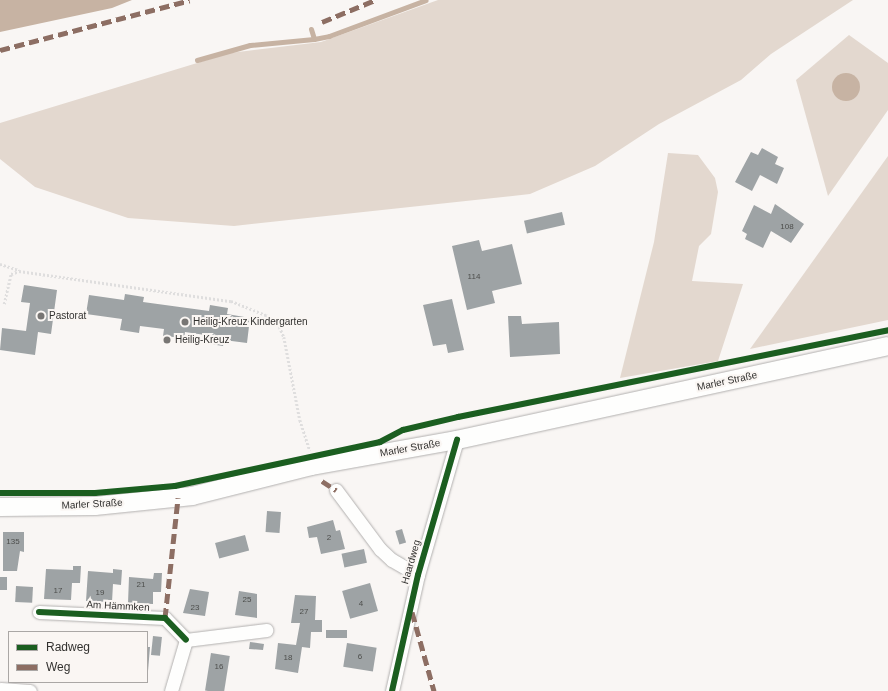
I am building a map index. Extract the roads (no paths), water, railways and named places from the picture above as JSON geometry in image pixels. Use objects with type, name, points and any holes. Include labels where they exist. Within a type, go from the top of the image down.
[{"type":"main road","name":"Marler Straße","points":[[0,507],[95,506],[185,497],[311,466],[457,440],[888,346]]},
{"type":"street","name":"Haardweg","points":[[392,691],[418,575],[457,440]]},
{"type":"street","name":"Haardweg","points":[[336,490],[380,549],[392,560],[418,575]]},
{"type":"street","name":"Am Hämmken","points":[[39,612],[165,618],[186,640]]},
{"type":"street","points":[[171,691],[186,640],[266,630]]},
{"type":"street","points":[[0,689],[30,691]]},
{"type":"waterway","points":[[311,29],[314,39],[329,36],[426,0]]},
{"type":"waterway","points":[[197,60],[250,45],[314,39]]},
{"type":"place","name":"Pastorat","points":[[41,316]]},
{"type":"place","name":"Heilig-Kreuz Kindergarten","points":[[185,322]]},
{"type":"place","name":"Heilig-Kreuz","points":[[167,340]]}]
